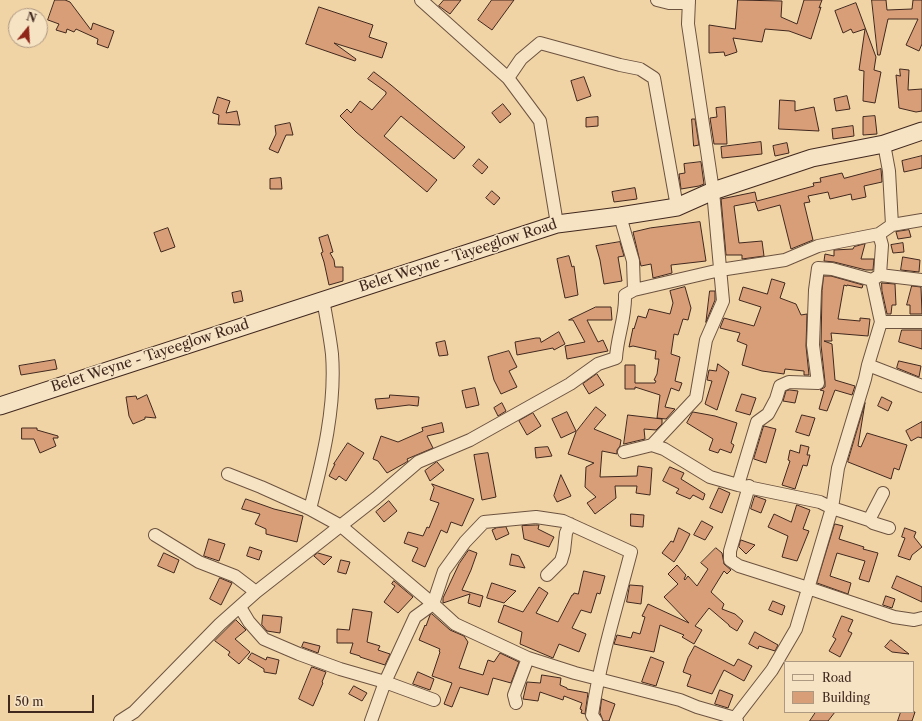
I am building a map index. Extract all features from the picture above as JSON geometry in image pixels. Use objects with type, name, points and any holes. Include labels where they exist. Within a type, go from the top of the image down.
[{"type":"main road","name":"Belet Weyne - Tayeeglow Road","points":[[0,406],[323,299],[557,224],[677,207],[714,191],[812,158],[884,144],[922,132]]},
{"type":"street","points":[[421,0],[508,78],[540,121],[557,224]]},
{"type":"street","points":[[652,445],[696,398],[706,340],[722,301],[714,191],[688,24],[689,2],[669,3],[657,0]]},
{"type":"street","points":[[508,78],[522,59],[540,43],[640,69],[654,78],[677,207]]},
{"type":"street","points":[[884,144],[889,171],[892,225]]},
{"type":"street","points":[[620,216],[633,260],[634,290]]},
{"type":"street","points":[[120,721],[137,716],[220,624],[256,592],[376,498],[418,462],[470,440],[570,384],[598,364],[616,358],[616,349],[626,307],[625,295],[634,290],[720,270],[785,260],[818,246],[879,234],[892,225],[922,220]]},
{"type":"street","points":[[228,474],[262,487],[310,509],[341,526],[455,624],[528,658],[599,679],[680,700],[734,720],[772,670],[796,629],[832,508],[838,468],[866,380],[868,365],[881,322],[876,278],[882,245],[879,234]]},
{"type":"street","points":[[800,254],[818,268],[832,269],[876,278],[922,280]]},
{"type":"street","points":[[818,268],[813,345],[818,383],[789,382],[780,386],[776,399],[768,414],[757,422],[730,551],[730,560],[739,566],[894,617],[914,620],[922,618]]},
{"type":"street","points":[[310,509],[319,472],[331,402],[332,354],[323,299]]},
{"type":"street","points":[[881,322],[922,322]]},
{"type":"street","points":[[868,365],[922,386]]},
{"type":"street","points":[[624,452],[652,445],[664,449],[710,477],[820,502],[832,508],[888,528]]},
{"type":"street","points":[[869,520],[883,492]]},
{"type":"street","points":[[371,721],[385,682],[415,617],[433,604],[444,571],[465,542],[484,522],[536,517],[563,520],[632,552],[595,694],[592,715],[596,721]]},
{"type":"street","points":[[547,575],[561,560],[564,551],[566,533],[570,524]]},
{"type":"street","points":[[155,535],[200,562],[236,576],[256,592]]},
{"type":"street","points":[[240,607],[249,622],[264,639],[340,669],[385,682],[434,700]]},
{"type":"street","points":[[516,703],[514,695],[528,658]]},
{"type":"building","points":[[55,0],[65,0],[70,2],[91,30],[93,23],[114,31],[108,48],[97,44],[98,39],[76,29],[74,32],[67,29],[66,33],[56,30],[59,24],[48,20]]},
{"type":"building","points":[[444,0],[461,0],[450,14],[439,6]]},
{"type":"building","points":[[492,0],[514,0],[492,30],[478,20]]},
{"type":"building","points":[[738,0],[782,1],[781,17],[797,24],[804,0],[822,0],[811,39],[789,31],[765,29],[762,42],[733,38],[737,52],[725,56],[724,52],[709,53],[709,25],[735,29]]},
{"type":"building","points":[[872,0],[886,0],[887,10],[912,9],[913,0],[922,0],[922,44],[919,51],[906,45],[918,19],[888,19],[880,55],[878,55]]},
{"type":"building","points":[[856,3],[876,57],[874,70],[881,72],[875,103],[863,101],[864,71],[859,70],[865,29],[853,33],[851,29],[843,33],[835,11]]},
{"type":"building","points":[[319,7],[373,25],[369,37],[387,43],[382,58],[334,43],[356,59],[355,61],[306,44]]},
{"type":"building","points":[[900,69],[909,70],[908,90],[922,89],[922,111],[916,112],[899,108],[896,75],[900,76]]},
{"type":"building","points":[[374,72],[465,147],[454,159],[401,116],[384,136],[437,180],[427,192],[356,132],[340,116],[347,109],[351,113],[360,101],[372,110],[386,94],[386,92],[368,79]]},
{"type":"building","points":[[584,77],[591,96],[577,101],[571,81]]},
{"type":"building","points":[[847,96],[850,109],[836,111],[834,99]]},
{"type":"building","points":[[218,97],[230,101],[226,113],[237,111],[240,125],[218,124],[219,115],[213,113]]},
{"type":"building","points":[[780,100],[795,101],[795,111],[814,107],[819,131],[779,129]]},
{"type":"building","points":[[503,104],[511,114],[500,123],[492,113]]},
{"type":"building","points":[[725,107],[727,144],[714,144],[710,118],[717,117],[716,108]]},
{"type":"building","points":[[875,116],[877,134],[863,135],[863,117]]},
{"type":"building","points":[[598,117],[598,126],[586,127],[586,118]]},
{"type":"building","points":[[692,119],[695,119],[699,145],[694,146]]},
{"type":"building","points":[[290,123],[293,135],[286,135],[278,153],[269,149],[276,134],[275,126]]},
{"type":"building","points":[[853,126],[854,136],[833,139],[832,129]]},
{"type":"building","points":[[761,142],[762,154],[722,158],[721,147]]},
{"type":"building","points":[[787,143],[789,153],[775,156],[773,146]]},
{"type":"building","points":[[922,156],[922,168],[904,172],[902,161]]},
{"type":"building","points":[[479,159],[488,167],[482,174],[473,166]]},
{"type":"building","points":[[701,162],[704,184],[681,189],[679,174],[685,173],[684,164]]},
{"type":"building","points":[[881,169],[882,182],[864,186],[866,197],[852,200],[851,194],[830,199],[828,192],[808,196],[810,202],[804,203],[813,240],[791,249],[780,205],[758,211],[755,202],[734,206],[739,243],[762,241],[764,256],[742,259],[742,255],[726,255],[721,199],[755,192],[757,201],[814,186],[813,183],[821,182],[820,178],[842,173],[844,178]]},
{"type":"building","points":[[281,178],[282,189],[270,189],[270,179]]},
{"type":"building","points":[[635,188],[637,199],[614,202],[612,192]]},
{"type":"building","points":[[492,191],[500,198],[494,205],[486,198]]},
{"type":"building","points":[[700,222],[706,261],[671,265],[672,273],[653,278],[651,264],[641,266],[633,232],[650,228]]},
{"type":"building","points":[[168,228],[175,247],[161,252],[154,233]]},
{"type":"building","points":[[909,230],[911,237],[898,239],[896,232]]},
{"type":"building","points":[[328,235],[333,252],[330,253],[334,260],[335,267],[343,267],[343,281],[329,285],[319,238]]},
{"type":"building","points":[[620,242],[624,256],[618,257],[622,281],[604,284],[596,246]]},
{"type":"building","points":[[903,243],[904,252],[893,253],[891,245]]},
{"type":"building","points":[[865,244],[861,259],[874,259],[873,270],[866,270],[824,261],[825,254],[834,256],[834,250],[853,249],[854,247]]},
{"type":"building","points":[[569,256],[572,267],[574,266],[578,295],[565,298],[557,259]]},
{"type":"building","points":[[903,257],[920,260],[919,272],[901,270]]},
{"type":"building","points":[[824,276],[831,276],[863,285],[862,288],[844,285],[838,319],[860,321],[860,318],[870,319],[868,336],[831,333],[832,341],[824,341],[832,344],[835,380],[855,386],[852,395],[835,390],[827,411],[819,409],[824,391],[820,390],[825,387],[821,345],[822,291]]},
{"type":"building","points":[[772,279],[785,283],[780,298],[796,304],[801,315],[807,314],[806,346],[809,375],[804,375],[804,371],[785,369],[784,374],[762,371],[742,365],[747,345],[737,341],[740,333],[720,328],[724,318],[754,326],[761,307],[739,300],[743,287],[767,294]]},
{"type":"building","points":[[882,283],[895,284],[896,305],[892,305],[891,314],[887,314],[882,291]]},
{"type":"building","points":[[912,286],[921,287],[922,314],[910,314],[910,305],[907,305]]},
{"type":"building","points":[[685,287],[691,308],[688,320],[683,319],[678,335],[674,334],[671,354],[680,357],[675,381],[682,383],[679,391],[671,388],[665,407],[675,409],[666,419],[657,418],[660,395],[635,387],[635,389],[625,389],[625,365],[635,365],[635,383],[655,383],[656,381],[654,380],[657,374],[659,359],[655,359],[656,351],[633,346],[629,347],[633,328],[634,329],[638,316],[646,318],[649,309],[670,314],[673,303],[670,291]]},
{"type":"building","points":[[241,291],[243,301],[234,303],[232,293]]},
{"type":"building","points":[[710,291],[715,291],[715,300],[706,322]]},
{"type":"building","points":[[596,307],[611,307],[612,320],[587,320],[598,342],[603,340],[608,351],[567,359],[565,346],[585,342],[573,320],[569,320]]},
{"type":"building","points":[[902,330],[922,330],[922,349],[899,342]]},
{"type":"building","points":[[559,332],[565,344],[554,350],[553,348],[517,355],[515,342],[540,338],[541,342]]},
{"type":"building","points":[[445,341],[448,355],[439,356],[436,343]]},
{"type":"building","points":[[509,351],[517,367],[509,371],[517,387],[501,394],[494,380],[488,357]]},
{"type":"building","points":[[55,360],[57,369],[21,375],[19,366]]},
{"type":"building","points":[[899,361],[921,366],[919,377],[897,368]]},
{"type":"building","points":[[718,364],[729,372],[717,410],[705,404],[712,381],[707,380],[709,370],[716,371]]},
{"type":"building","points":[[597,374],[604,385],[589,394],[583,384]]},
{"type":"building","points":[[475,388],[479,405],[466,408],[462,391]]},
{"type":"building","points":[[786,391],[798,391],[795,403],[783,401]]},
{"type":"building","points":[[742,394],[756,398],[750,415],[736,411]]},
{"type":"building","points":[[147,395],[156,418],[145,417],[145,419],[133,424],[129,416],[126,397],[136,396],[137,399]]},
{"type":"building","points":[[390,395],[419,397],[418,406],[409,405],[377,409],[375,399],[389,398]]},
{"type":"building","points":[[882,397],[892,402],[888,411],[878,406]]},
{"type":"building","points":[[502,403],[506,411],[498,416],[494,408]]},
{"type":"building","points":[[865,403],[858,446],[861,447],[867,433],[907,445],[899,470],[894,468],[891,479],[848,462]]},
{"type":"building","points":[[596,407],[606,415],[594,429],[621,440],[617,454],[602,451],[600,477],[637,476],[638,466],[652,468],[650,495],[636,493],[637,486],[615,486],[616,498],[595,514],[587,503],[596,497],[585,487],[586,467],[594,463],[568,454],[576,432]]},
{"type":"building","points":[[567,412],[576,431],[561,438],[552,419]]},
{"type":"building","points":[[693,412],[715,416],[737,423],[731,443],[734,445],[731,453],[720,449],[718,453],[709,450],[713,439],[687,423]]},
{"type":"building","points":[[533,413],[541,426],[527,435],[519,421]]},
{"type":"building","points":[[628,415],[662,419],[662,424],[656,430],[644,429],[645,439],[624,444]]},
{"type":"building","points":[[802,415],[815,418],[809,436],[796,432]]},
{"type":"building","points":[[922,422],[922,438],[918,437],[911,441],[906,431]]},
{"type":"building","points":[[442,423],[444,432],[427,436],[433,448],[407,459],[408,461],[387,473],[378,461],[373,459],[381,436],[398,442],[423,431],[422,428]]},
{"type":"building","points":[[764,426],[776,429],[766,463],[754,459]]},
{"type":"building","points":[[22,428],[37,428],[37,430],[58,436],[58,438],[53,438],[56,446],[40,453],[34,439],[22,439]]},
{"type":"building","points":[[348,443],[364,453],[346,481],[339,476],[336,480],[329,476],[334,464]]},
{"type":"building","points":[[801,445],[809,447],[807,455],[810,455],[807,466],[803,465],[795,489],[782,485],[790,461],[788,460],[790,450],[799,453]]},
{"type":"building","points":[[548,447],[552,456],[536,458],[535,448]]},
{"type":"building","points":[[488,453],[496,497],[482,500],[474,455]]},
{"type":"building","points":[[437,462],[444,470],[430,481],[425,471]]},
{"type":"building","points":[[670,467],[684,473],[681,479],[705,494],[703,500],[693,495],[690,499],[676,493],[679,489],[663,481]]},
{"type":"building","points":[[561,475],[571,496],[557,502],[554,496]]},
{"type":"building","points":[[432,484],[474,499],[462,526],[451,522],[447,533],[441,530],[425,567],[412,561],[418,548],[404,543],[408,532],[423,536],[427,527],[429,528],[439,503],[430,500],[434,488]]},
{"type":"building","points":[[719,488],[730,493],[722,513],[710,508]]},
{"type":"building","points":[[755,496],[766,500],[761,513],[751,509]]},
{"type":"building","points":[[246,499],[274,509],[303,516],[297,542],[266,534],[266,529],[255,524],[260,514],[242,509]]},
{"type":"building","points":[[389,501],[397,511],[384,522],[376,512]]},
{"type":"building","points":[[797,505],[810,510],[803,529],[809,531],[797,561],[782,557],[788,536],[768,527],[774,514],[791,522]]},
{"type":"building","points":[[631,514],[644,515],[643,527],[631,526]]},
{"type":"building","points":[[702,521],[713,527],[705,540],[694,535]]},
{"type":"building","points":[[835,524],[843,526],[839,539],[864,547],[863,549],[878,553],[869,582],[859,579],[865,561],[837,553],[830,576],[851,583],[848,594],[817,583]]},
{"type":"building","points":[[539,525],[538,529],[554,537],[549,547],[524,539],[522,526]]},
{"type":"building","points":[[506,527],[509,534],[496,540],[492,530]]},
{"type":"building","points":[[679,528],[690,534],[674,562],[662,553],[671,541],[673,542]]},
{"type":"building","points":[[905,528],[916,532],[914,537],[922,547],[912,555],[910,560],[898,556],[905,538],[902,537]]},
{"type":"building","points":[[209,539],[225,544],[219,561],[204,556]]},
{"type":"building","points":[[741,540],[755,545],[746,554],[739,547]]},
{"type":"building","points":[[250,547],[262,551],[259,560],[247,556]]},
{"type":"building","points":[[716,548],[722,553],[724,564],[731,570],[727,574],[724,571],[711,592],[724,604],[722,609],[735,614],[743,621],[737,631],[729,626],[709,608],[695,626],[702,630],[694,644],[682,637],[684,635],[660,625],[654,652],[614,644],[617,635],[631,638],[633,632],[640,634],[645,617],[642,616],[648,604],[689,623],[664,597],[678,584],[668,574],[677,565],[686,575],[684,579],[685,580],[688,576],[697,586],[708,569],[701,563]]},
{"type":"building","points":[[469,550],[477,553],[462,590],[483,596],[480,607],[468,603],[470,594],[443,603],[443,598],[459,564]]},
{"type":"building","points":[[164,553],[179,560],[174,573],[158,566]]},
{"type":"building","points":[[318,553],[332,557],[324,565],[314,556]]},
{"type":"building","points":[[512,554],[519,556],[525,568],[510,565]]},
{"type":"building","points":[[341,560],[350,562],[346,574],[338,572]]},
{"type":"building","points":[[584,571],[605,576],[600,594],[597,593],[591,613],[581,610],[572,628],[586,634],[579,652],[559,644],[553,658],[520,644],[522,632],[498,622],[504,605],[523,612],[539,587],[548,593],[536,613],[558,622],[572,595],[574,593],[578,594]]},
{"type":"building","points":[[897,576],[922,587],[922,602],[892,588]]},
{"type":"building","points":[[220,578],[232,583],[221,605],[210,599]]},
{"type":"building","points":[[394,581],[413,597],[398,613],[384,602],[395,586],[392,584]]},
{"type":"building","points":[[492,583],[516,591],[504,603],[487,598]]},
{"type":"building","points":[[630,585],[643,586],[641,604],[627,602]]},
{"type":"building","points":[[886,596],[895,599],[892,608],[883,605]]},
{"type":"building","points":[[773,601],[785,606],[782,615],[769,610]]},
{"type":"building","points":[[353,609],[372,612],[367,642],[380,646],[378,650],[390,654],[385,665],[350,653],[353,643],[337,643],[337,629],[349,630]]},
{"type":"building","points":[[432,614],[450,630],[464,636],[468,642],[459,668],[483,675],[488,660],[494,662],[500,653],[519,662],[511,683],[493,678],[488,695],[460,687],[452,707],[444,704],[452,683],[432,676],[440,649],[419,640],[430,615]]},
{"type":"building","points":[[263,615],[282,617],[280,633],[267,631],[262,625]]},
{"type":"building","points":[[842,616],[853,620],[848,631],[852,633],[840,657],[829,651],[836,639],[833,637]]},
{"type":"building","points":[[236,620],[246,630],[235,639],[250,652],[239,664],[228,655],[230,652],[215,641]]},
{"type":"building","points":[[755,632],[778,645],[775,651],[759,646],[758,649],[749,644]]},
{"type":"building","points":[[891,640],[909,654],[892,652],[885,647]]},
{"type":"building","points":[[304,642],[320,646],[318,653],[302,647]]},
{"type":"building","points":[[695,646],[734,666],[738,659],[752,666],[744,681],[724,670],[712,694],[687,686],[691,675],[683,672],[688,658]]},
{"type":"building","points":[[252,653],[266,660],[267,657],[279,660],[276,674],[264,672],[264,669],[248,659]]},
{"type":"building","points":[[651,657],[664,662],[656,686],[642,682]]},
{"type":"building","points":[[312,667],[326,672],[313,706],[299,699]]},
{"type":"building","points":[[418,672],[434,679],[430,690],[413,684]]},
{"type":"building","points":[[542,675],[561,678],[560,685],[567,689],[588,693],[585,714],[581,713],[582,710],[580,709],[582,703],[564,696],[563,700],[540,692],[538,701],[523,699],[527,682],[540,683]]},
{"type":"building","points":[[354,686],[367,693],[362,701],[349,694]]},
{"type":"building","points":[[720,690],[733,695],[728,708],[715,704]]},
{"type":"building","points":[[602,699],[615,704],[609,721],[603,721],[600,713]]},
{"type":"building","points":[[915,712],[912,721],[898,721],[901,713]]},
{"type":"building","points":[[815,713],[834,713],[828,721],[810,721]]}]
